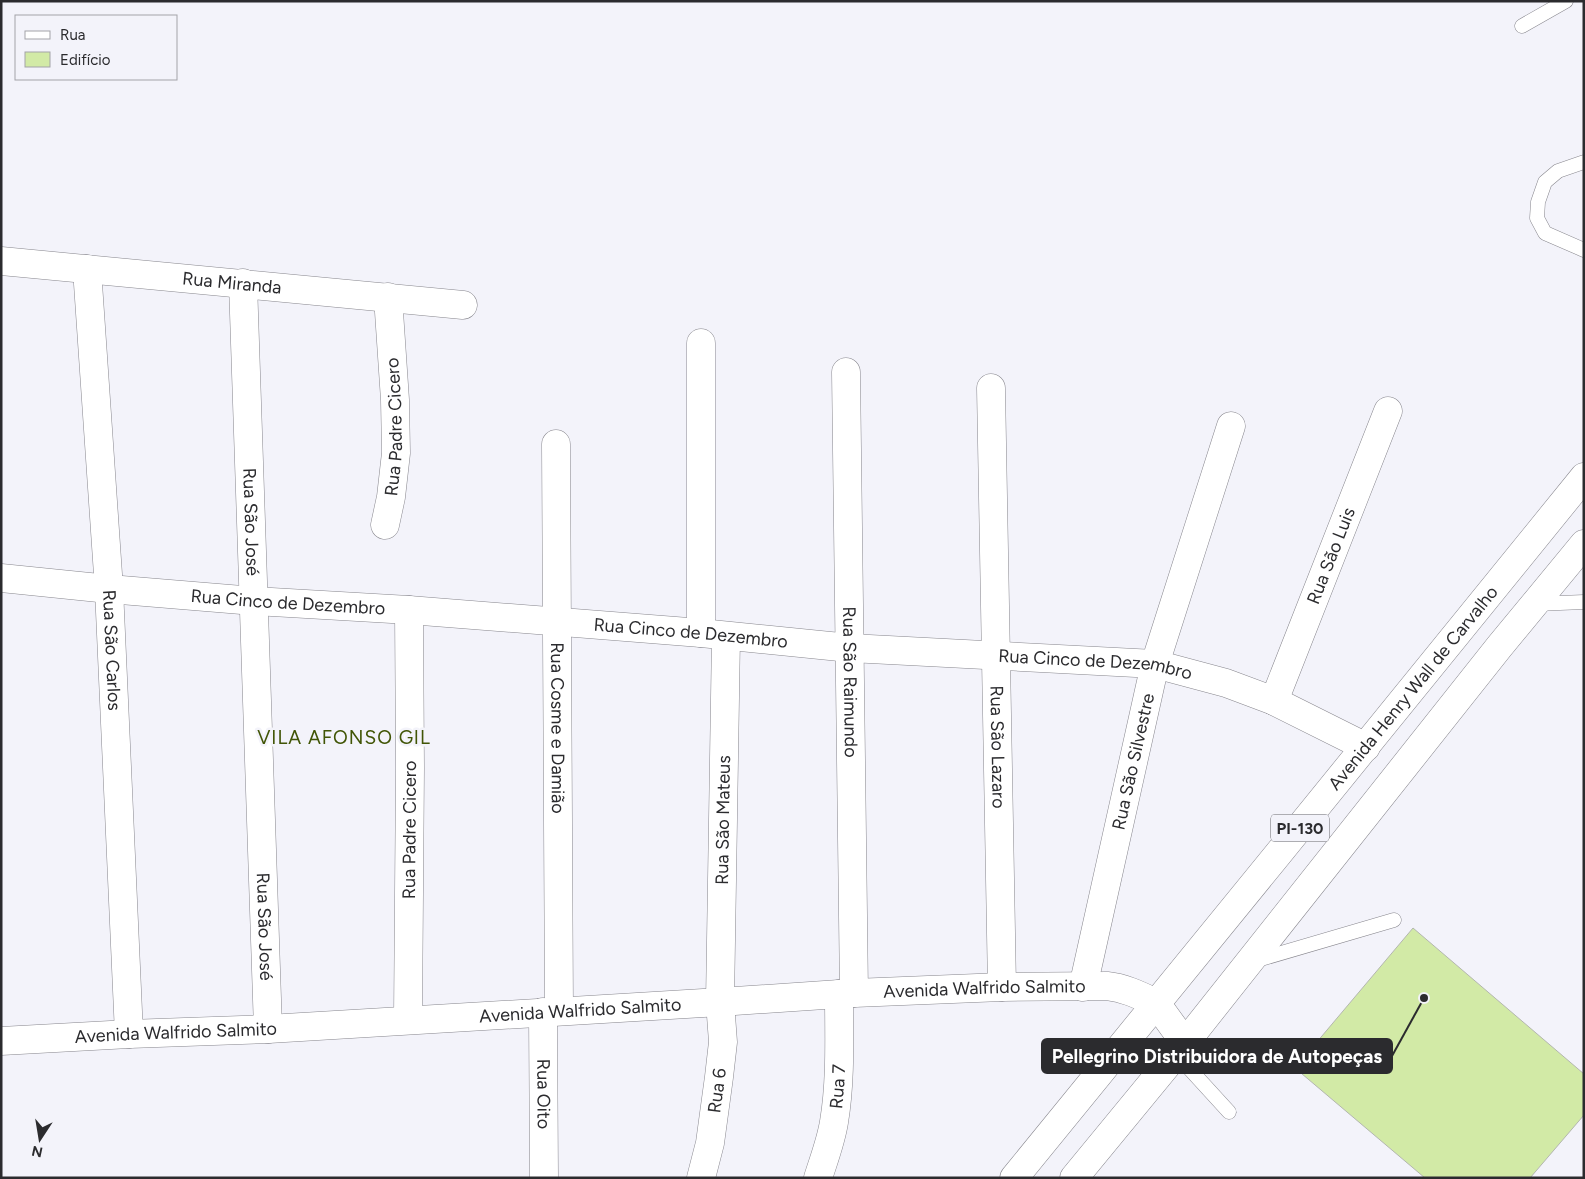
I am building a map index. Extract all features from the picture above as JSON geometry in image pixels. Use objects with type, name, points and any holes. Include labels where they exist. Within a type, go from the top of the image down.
[{"type":"street","name":"Rua Miranda","points":[[1,261],[462,305]]},
{"type":"street","name":"Rua São Carlos","points":[[87,269],[109,589],[129,1034]]},
{"type":"street","name":"Rua São José","points":[[243,284],[268,1029]]},
{"type":"street","name":"Rua Padre Cicero","points":[[386,525],[396,453],[395,400],[388,298]]},
{"type":"street","name":"Rua São Mateus","points":[[701,343],[714,635],[720,1002]]},
{"type":"street","name":"Rua São Raimundo","points":[[846,372],[850,648],[847,994]]},
{"type":"street","name":"Rua São Lazaro","points":[[991,388],[1002,987]]},
{"type":"street","name":"Rua São Luis","points":[[1274,701],[1388,411]]},
{"type":"street","name":"Rua São Silvestre","points":[[1083,987],[1155,664],[1231,426]]},
{"type":"street","name":"Rua Cosme e Damião","points":[[551,1012],[557,621],[556,444]]},
{"type":"street","name":"Avenida Henry Wall de Carvalho","points":[[1014,1178],[1584,477]]},
{"type":"street","name":"PI-130","points":[[1074,1178],[1181,1048],[1534,604],[1584,544]]},
{"type":"street","name":"Rua Cinco de Dezembro","points":[[1,578],[254,601],[557,621],[850,648],[1155,664],[1226,683],[1274,701],[1366,747]]},
{"type":"street","name":"Rua Padre Cicero","points":[[408,1020],[409,610]]},
{"type":"street","points":[[1325,797],[1355,830]]},
{"type":"street","name":"Avenida Walfrido Salmito","points":[[1,1041],[268,1029],[847,994],[1002,987],[1107,986],[1122,988],[1156,1002]]},
{"type":"street","name":"Rua 7","points":[[818,1178],[830,1141],[834,1121],[847,994]]},
{"type":"street","name":"Rua 6","points":[[701,1178],[710,1143],[719,1077],[722,1042],[720,1002]]},
{"type":"street","points":[[1156,1002],[1181,1048]]},
{"type":"street","name":"Rua Oito","points":[[544,1178],[551,1012]]},
{"type":"lane","points":[[1522,26],[1566,1]]},
{"type":"lane","points":[[1584,162],[1558,171],[1545,182],[1538,202],[1538,218],[1545,233],[1584,250]]},
{"type":"lane","points":[[1534,604],[1584,602]]},
{"type":"lane","points":[[1249,963],[1394,920]]},
{"type":"lane","points":[[1181,1048],[1229,1112]]},
{"type":"building","points":[[1413,928],[1584,1074],[1584,1115],[1530,1178],[1425,1178],[1295,1068]]},
{"type":"place","name":"Pellegrino Distribuidora de Autopeças","points":[[1424,998]]},
{"type":"district","name":"VILA AFONSO GIL","points":[[344,737]]}]
